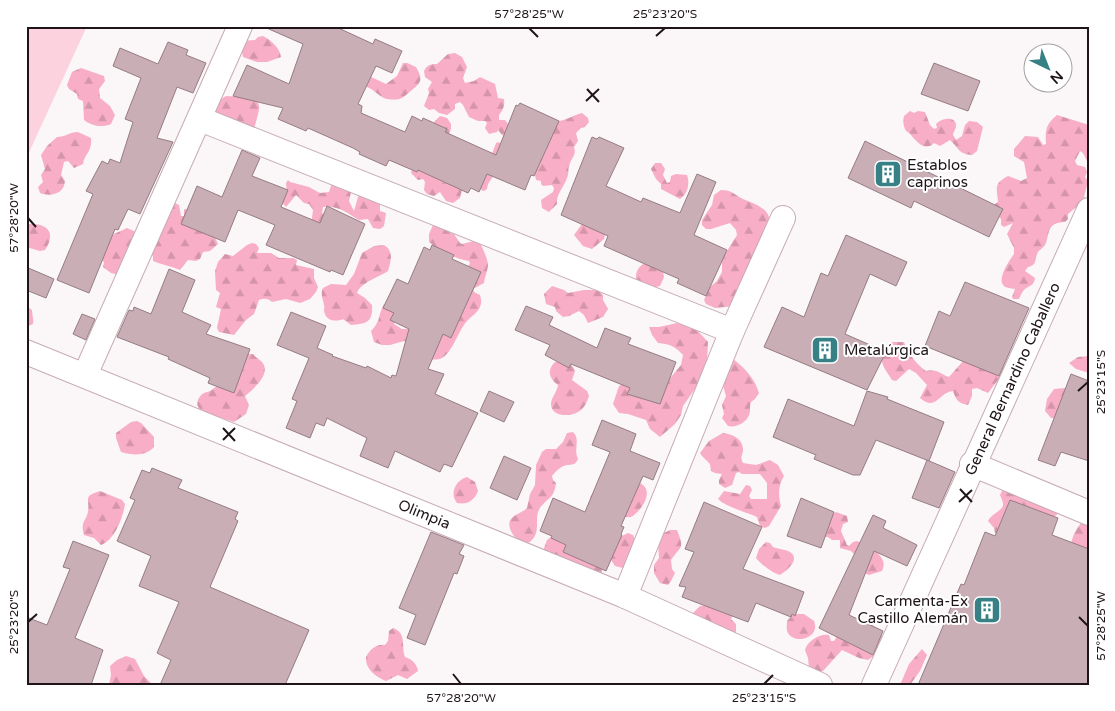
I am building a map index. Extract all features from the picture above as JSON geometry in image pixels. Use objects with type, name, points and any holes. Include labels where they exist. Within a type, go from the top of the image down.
[{"type":"street","points":[[85,376],[240,26]]},
{"type":"street","points":[[200,119],[732,331]]},
{"type":"street","points":[[625,596],[732,331],[783,218]]},
{"type":"street","name":"General Bernardino Caballero","points":[[874,685],[972,464],[1087,218]]},
{"type":"street","name":"Olimpia","points":[[26,352],[625,596],[820,685]]},
{"type":"street","points":[[972,464],[1089,513]]},
{"type":"shaded area","points":[[26,26],[87,26],[26,159]]},
{"type":"green space","points":[[263,36],[275,45],[281,57],[267,62],[257,62],[243,57],[240,41],[255,40]]},
{"type":"green space","points":[[455,53],[462,57],[467,67],[463,78],[465,83],[480,77],[495,84],[498,98],[504,99],[504,106],[499,115],[499,120],[505,120],[512,129],[506,136],[502,135],[498,130],[489,134],[485,128],[487,123],[469,117],[460,102],[455,104],[455,109],[447,115],[439,113],[434,109],[429,110],[424,106],[429,93],[428,89],[432,82],[425,77],[425,69],[429,65],[437,64],[448,54]]},
{"type":"green space","points":[[403,63],[416,67],[420,75],[420,82],[401,98],[396,100],[387,99],[370,88],[363,86],[369,76],[386,84],[397,76]]},
{"type":"green space","points":[[81,68],[104,76],[105,81],[99,89],[100,98],[110,106],[115,115],[111,124],[97,126],[84,120],[83,101],[78,99],[77,94],[69,89],[67,85],[72,72]]},
{"type":"green space","points":[[226,96],[240,96],[257,102],[259,108],[254,130],[214,116],[212,109],[218,101]]},
{"type":"green space","points":[[910,111],[914,113],[918,111],[925,112],[930,125],[934,129],[937,128],[936,124],[941,120],[951,119],[956,123],[953,135],[956,140],[962,136],[965,125],[969,121],[977,122],[983,127],[977,151],[972,155],[964,153],[950,140],[940,146],[934,143],[927,147],[921,145],[904,127],[904,116]]},
{"type":"green space","points":[[582,113],[588,118],[589,122],[576,133],[578,141],[574,147],[575,152],[569,166],[568,176],[559,194],[557,204],[549,212],[542,208],[541,200],[553,192],[554,188],[552,185],[543,186],[541,181],[536,180],[533,165],[537,158],[547,149],[542,138],[559,121]]},
{"type":"green space","points":[[1057,115],[1089,125],[1089,161],[1080,151],[1075,161],[1077,165],[1085,167],[1087,172],[1085,177],[1088,181],[1084,197],[1086,199],[1068,214],[1068,219],[1065,222],[1055,224],[1050,228],[1046,243],[1038,252],[1035,263],[1025,271],[1035,278],[1034,283],[1024,290],[1019,299],[1013,299],[1015,289],[1004,286],[1002,279],[1004,270],[1014,254],[1014,248],[1007,234],[1013,223],[1004,227],[1001,225],[1001,219],[993,210],[998,202],[997,187],[1000,181],[1008,176],[1021,181],[1027,178],[1024,162],[1014,156],[1014,149],[1025,136],[1038,137],[1043,145],[1046,144],[1047,128],[1050,121]]},
{"type":"green space","points":[[440,116],[447,118],[451,124],[451,129],[445,142],[440,179],[462,190],[460,198],[453,203],[446,201],[440,192],[434,196],[427,194],[424,190],[425,182],[423,179],[418,180],[411,173],[437,131],[434,122]]},
{"type":"green space","points":[[78,132],[91,138],[90,147],[83,164],[74,168],[68,161],[64,162],[61,175],[65,181],[60,192],[48,195],[40,193],[38,187],[43,182],[41,175],[45,169],[41,155],[57,137]]},
{"type":"green space","points":[[499,142],[502,145],[500,166],[488,184],[487,189],[481,190],[480,186],[496,143]]},
{"type":"green space","points":[[655,163],[661,163],[665,169],[663,175],[667,183],[670,182],[671,176],[676,174],[687,175],[688,188],[680,199],[661,189],[661,184],[651,169]]},
{"type":"green space","points":[[331,179],[353,184],[349,201],[354,211],[362,190],[380,201],[380,211],[386,213],[384,226],[380,229],[373,228],[368,219],[359,220],[342,210],[333,207],[323,207],[322,213],[327,217],[324,225],[311,226],[313,210],[309,204],[304,203],[296,195],[286,207],[281,201],[287,193],[286,183],[288,180],[320,193],[329,192]]},
{"type":"green space","points":[[721,190],[731,192],[758,206],[769,217],[763,242],[749,263],[749,270],[734,306],[715,308],[706,304],[704,300],[710,287],[717,281],[722,272],[722,259],[737,235],[736,230],[730,223],[711,229],[706,229],[702,225],[702,220],[712,205],[714,195]]},
{"type":"green space","points":[[175,198],[175,203],[179,205],[181,216],[184,216],[184,209],[196,213],[209,227],[218,244],[210,251],[203,252],[200,259],[196,261],[188,260],[180,270],[153,261],[153,256],[150,253]]},
{"type":"green space","points":[[26,206],[29,224],[41,225],[49,231],[50,239],[45,250],[40,251],[26,247]]},
{"type":"green space","points":[[582,224],[606,231],[604,239],[592,249],[583,246],[574,235]]},
{"type":"green space","points":[[433,225],[442,225],[450,233],[454,234],[462,244],[478,240],[488,266],[484,283],[473,289],[474,292],[480,295],[481,305],[479,309],[462,328],[446,355],[441,359],[431,360],[415,343],[404,341],[382,345],[374,342],[371,331],[378,321],[384,304],[393,308],[394,324],[402,329],[409,329],[470,264],[469,261],[448,254],[429,242],[429,234]]},
{"type":"green space","points":[[127,228],[136,232],[119,275],[111,273],[103,267],[104,262],[100,258],[114,234]]},
{"type":"green space","points":[[252,243],[256,244],[259,248],[257,253],[271,253],[279,258],[293,258],[297,260],[296,265],[314,269],[314,278],[318,287],[310,299],[300,303],[286,299],[272,302],[266,299],[259,300],[254,314],[246,320],[234,335],[219,332],[217,328],[221,309],[216,307],[220,293],[216,290],[215,271],[218,262],[225,254],[233,256]]},
{"type":"green space","points":[[384,245],[390,253],[391,260],[388,271],[366,283],[357,293],[372,305],[370,319],[365,323],[351,325],[343,319],[335,321],[328,318],[324,311],[323,288],[331,284],[346,285],[354,274],[362,253],[374,246]]},
{"type":"green space","points":[[647,263],[663,272],[664,277],[660,286],[648,289],[636,280],[638,269]]},
{"type":"green space","points":[[552,286],[568,293],[598,290],[603,295],[603,300],[608,309],[603,317],[588,323],[584,315],[579,311],[563,317],[556,311],[555,307],[546,304],[544,294]]},
{"type":"green space","points":[[26,306],[32,310],[33,324],[26,327]]},
{"type":"green space","points":[[677,323],[695,328],[708,342],[707,362],[695,389],[683,406],[681,415],[675,424],[660,437],[650,429],[646,420],[619,413],[613,404],[619,386],[628,382],[666,383],[681,365],[683,355],[672,346],[658,343],[649,327]]},
{"type":"green space","points":[[892,342],[904,342],[913,358],[926,371],[936,371],[949,377],[978,344],[1004,364],[1004,378],[998,380],[988,393],[977,388],[972,389],[972,396],[968,405],[958,401],[953,391],[944,394],[934,402],[925,402],[920,398],[927,385],[916,373],[909,369],[896,381],[892,380],[886,370],[882,357]]},
{"type":"green space","points":[[247,354],[253,354],[262,362],[265,371],[260,381],[245,396],[249,405],[246,414],[234,422],[201,411],[197,405],[203,393],[217,386]]},
{"type":"green space","points":[[1089,356],[1089,373],[1076,369],[1069,363],[1078,357]]},
{"type":"green space","points":[[733,359],[749,374],[759,393],[751,402],[748,418],[737,426],[728,426],[722,418],[724,414],[722,405],[726,396],[722,382],[729,360]]},
{"type":"green space","points":[[555,362],[564,362],[572,366],[575,371],[572,380],[587,391],[589,396],[584,407],[575,414],[557,414],[552,408],[551,402],[558,385],[550,375],[552,365]]},
{"type":"green space","points":[[1065,388],[1072,395],[1060,418],[1051,418],[1045,411],[1047,399],[1054,389]]},
{"type":"green space","points":[[137,421],[154,437],[154,447],[143,454],[121,452],[116,433],[131,422]]},
{"type":"green space","points":[[573,432],[577,441],[576,452],[578,459],[574,464],[561,468],[552,476],[556,483],[555,488],[552,495],[538,512],[536,533],[531,541],[523,543],[515,537],[509,523],[511,519],[527,508],[530,494],[535,485],[536,465],[542,452],[546,449],[556,449],[563,442],[567,433]]},
{"type":"green space","points":[[723,433],[734,436],[742,443],[743,451],[741,458],[743,463],[756,465],[770,460],[778,465],[784,476],[779,490],[781,506],[769,526],[765,528],[760,526],[757,517],[731,507],[718,499],[724,491],[740,494],[746,485],[750,486],[752,490],[749,496],[751,499],[767,499],[767,483],[760,474],[742,474],[739,472],[736,473],[732,485],[725,488],[719,484],[722,474],[711,471],[710,464],[700,453],[709,441]]},
{"type":"green space","points":[[467,477],[475,482],[478,491],[470,502],[457,503],[454,495],[455,487]]},
{"type":"green space","points":[[637,482],[643,485],[647,494],[643,505],[631,517],[621,517],[591,501],[590,497],[593,493]]},
{"type":"green space","points":[[1004,487],[1059,513],[1055,516],[999,534],[995,533],[994,528],[988,521],[1003,506],[1000,495]]},
{"type":"green space","points":[[100,491],[122,500],[125,504],[114,533],[101,545],[94,538],[84,535],[83,527],[88,512],[88,498]]},
{"type":"green space","points":[[836,512],[847,516],[848,522],[843,524],[841,531],[847,545],[849,546],[857,541],[877,552],[883,561],[882,571],[869,575],[864,573],[856,556],[851,551],[840,548],[840,540],[822,537],[833,514]]},
{"type":"green space","points":[[1089,514],[1089,575],[1069,553],[1075,532]]},
{"type":"green space","points":[[670,530],[677,530],[681,547],[671,560],[672,569],[675,573],[668,585],[660,583],[654,573],[654,565],[659,558],[658,542],[662,534]]},
{"type":"green space","points":[[628,533],[633,535],[637,544],[629,561],[623,568],[615,566],[609,557],[614,540]]},
{"type":"green space","points":[[551,537],[602,567],[602,573],[597,580],[543,551],[547,540]]},
{"type":"green space","points":[[766,542],[793,555],[794,561],[792,565],[780,575],[767,568],[756,558],[759,549]]},
{"type":"green space","points":[[709,605],[735,610],[731,619],[736,624],[736,633],[730,641],[694,632],[693,613],[700,606]]},
{"type":"green space","points":[[793,614],[804,614],[814,621],[814,632],[811,635],[801,639],[791,637],[787,629],[787,621]]},
{"type":"green space","points":[[871,623],[884,638],[878,653],[868,660],[842,650],[823,671],[814,674],[809,668],[805,650],[814,638],[829,635],[831,641],[834,641],[845,624]]},
{"type":"green space","points":[[393,628],[402,636],[405,657],[414,662],[418,671],[407,679],[398,675],[386,681],[369,669],[366,657],[374,648],[379,645],[385,645],[388,641],[389,631]]},
{"type":"green space","points":[[922,649],[927,655],[920,671],[910,685],[900,685],[909,664]]},
{"type":"green space","points":[[126,656],[135,659],[144,676],[153,685],[109,685],[110,666]]},
{"type":"building","points":[[262,26],[334,26],[373,44],[375,39],[402,51],[392,73],[376,66],[358,104],[362,106],[361,113],[405,132],[412,116],[422,121],[423,118],[447,129],[445,132],[496,155],[516,105],[518,106],[520,103],[559,121],[534,176],[531,175],[525,190],[487,174],[479,192],[471,188],[468,193],[418,170],[417,172],[389,160],[386,166],[359,154],[360,152],[353,148],[308,128],[306,131],[278,119],[283,108],[233,96],[247,65],[289,84],[303,44]]},
{"type":"building","points":[[168,42],[188,50],[186,55],[206,63],[193,93],[177,87],[157,138],[173,142],[140,214],[128,209],[118,230],[115,229],[89,293],[57,280],[93,194],[86,191],[102,161],[108,164],[110,159],[120,163],[133,122],[125,119],[141,78],[113,66],[120,48],[158,64]]},
{"type":"building","points":[[934,63],[980,81],[968,111],[921,94]]},
{"type":"building","points":[[592,137],[597,139],[599,137],[624,148],[606,186],[641,202],[643,198],[680,213],[697,174],[716,182],[694,235],[727,250],[706,296],[677,283],[679,279],[604,246],[608,236],[561,215]]},
{"type":"building","points":[[865,141],[1003,209],[989,237],[914,201],[911,208],[848,178]]},
{"type":"building","points":[[242,150],[260,158],[252,176],[288,190],[281,207],[320,223],[327,206],[365,224],[343,275],[331,270],[330,272],[266,245],[275,225],[238,210],[225,242],[181,224],[197,186],[222,197]]},
{"type":"building","points":[[846,235],[907,262],[896,286],[870,274],[845,334],[886,352],[867,390],[764,347],[782,307],[804,317],[821,273],[828,276]]},
{"type":"building","points":[[432,245],[454,255],[452,259],[481,272],[451,338],[443,334],[428,369],[444,374],[435,394],[478,413],[452,467],[444,464],[440,472],[395,451],[388,468],[360,456],[367,438],[327,418],[324,426],[316,423],[310,438],[286,428],[297,401],[292,399],[309,358],[277,345],[291,312],[326,326],[317,348],[332,356],[366,368],[367,366],[391,378],[392,375],[396,376],[409,329],[390,320],[394,313],[383,308],[397,279],[408,284],[424,247],[430,250]]},
{"type":"building","points":[[26,267],[54,279],[46,298],[26,290]]},
{"type":"building","points":[[169,269],[195,280],[182,312],[211,325],[206,334],[250,349],[234,393],[208,383],[210,378],[168,359],[169,357],[117,337],[129,310],[133,311],[134,307],[151,314]]},
{"type":"building","points":[[965,282],[1029,308],[999,376],[925,346],[939,311],[950,316]]},
{"type":"building","points":[[526,306],[553,317],[549,325],[597,348],[605,328],[631,338],[628,344],[676,362],[660,404],[627,394],[630,388],[571,364],[569,368],[545,355],[550,345],[515,330]]},
{"type":"building","points":[[82,314],[95,319],[86,340],[73,334]]},
{"type":"building","points":[[1071,374],[1089,381],[1089,461],[1061,452],[1055,466],[1038,460]]},
{"type":"building","points":[[489,391],[514,402],[504,422],[480,411]]},
{"type":"building","points":[[867,391],[888,397],[887,399],[944,422],[929,461],[876,440],[860,475],[853,475],[814,459],[816,455],[773,437],[788,399],[854,426]]},
{"type":"building","points":[[602,420],[636,434],[630,451],[660,463],[653,480],[643,476],[621,526],[624,527],[622,535],[606,571],[563,552],[566,545],[540,531],[553,498],[585,512],[610,452],[592,445]]},
{"type":"building","points":[[504,456],[531,468],[517,500],[490,488]]},
{"type":"building","points":[[927,460],[955,472],[939,508],[912,498]]},
{"type":"building","points":[[152,468],[182,480],[178,488],[238,512],[235,519],[238,521],[210,587],[309,630],[285,685],[160,685],[171,660],[157,653],[179,602],[139,586],[151,556],[117,541],[135,500],[130,498],[142,470],[150,473]]},
{"type":"building","points":[[801,498],[834,512],[821,548],[787,536]]},
{"type":"building","points":[[1010,500],[1058,518],[1052,535],[1089,549],[1089,685],[918,685],[961,584],[964,585],[985,532],[995,536]]},
{"type":"building","points":[[704,502],[762,527],[743,569],[804,592],[795,616],[792,614],[791,617],[756,603],[748,622],[682,597],[686,587],[679,586],[694,552],[685,549]]},
{"type":"building","points":[[873,515],[886,521],[883,528],[917,545],[907,566],[874,551],[849,615],[883,631],[873,655],[819,628]]},
{"type":"building","points":[[431,532],[464,545],[459,554],[464,556],[457,574],[454,573],[425,645],[407,638],[416,615],[399,608]]},
{"type":"building","points":[[73,541],[109,555],[75,638],[103,650],[91,685],[26,685],[26,617],[47,625],[70,569],[63,567]]},
{"type":"place","name":"Establos caprinos","points":[[888,174]]},
{"type":"place","name":"Metalúrgica","points":[[825,350]]},
{"type":"place","name":"Carmenta-Ex Castillo Alemán","points":[[987,610]]}]
